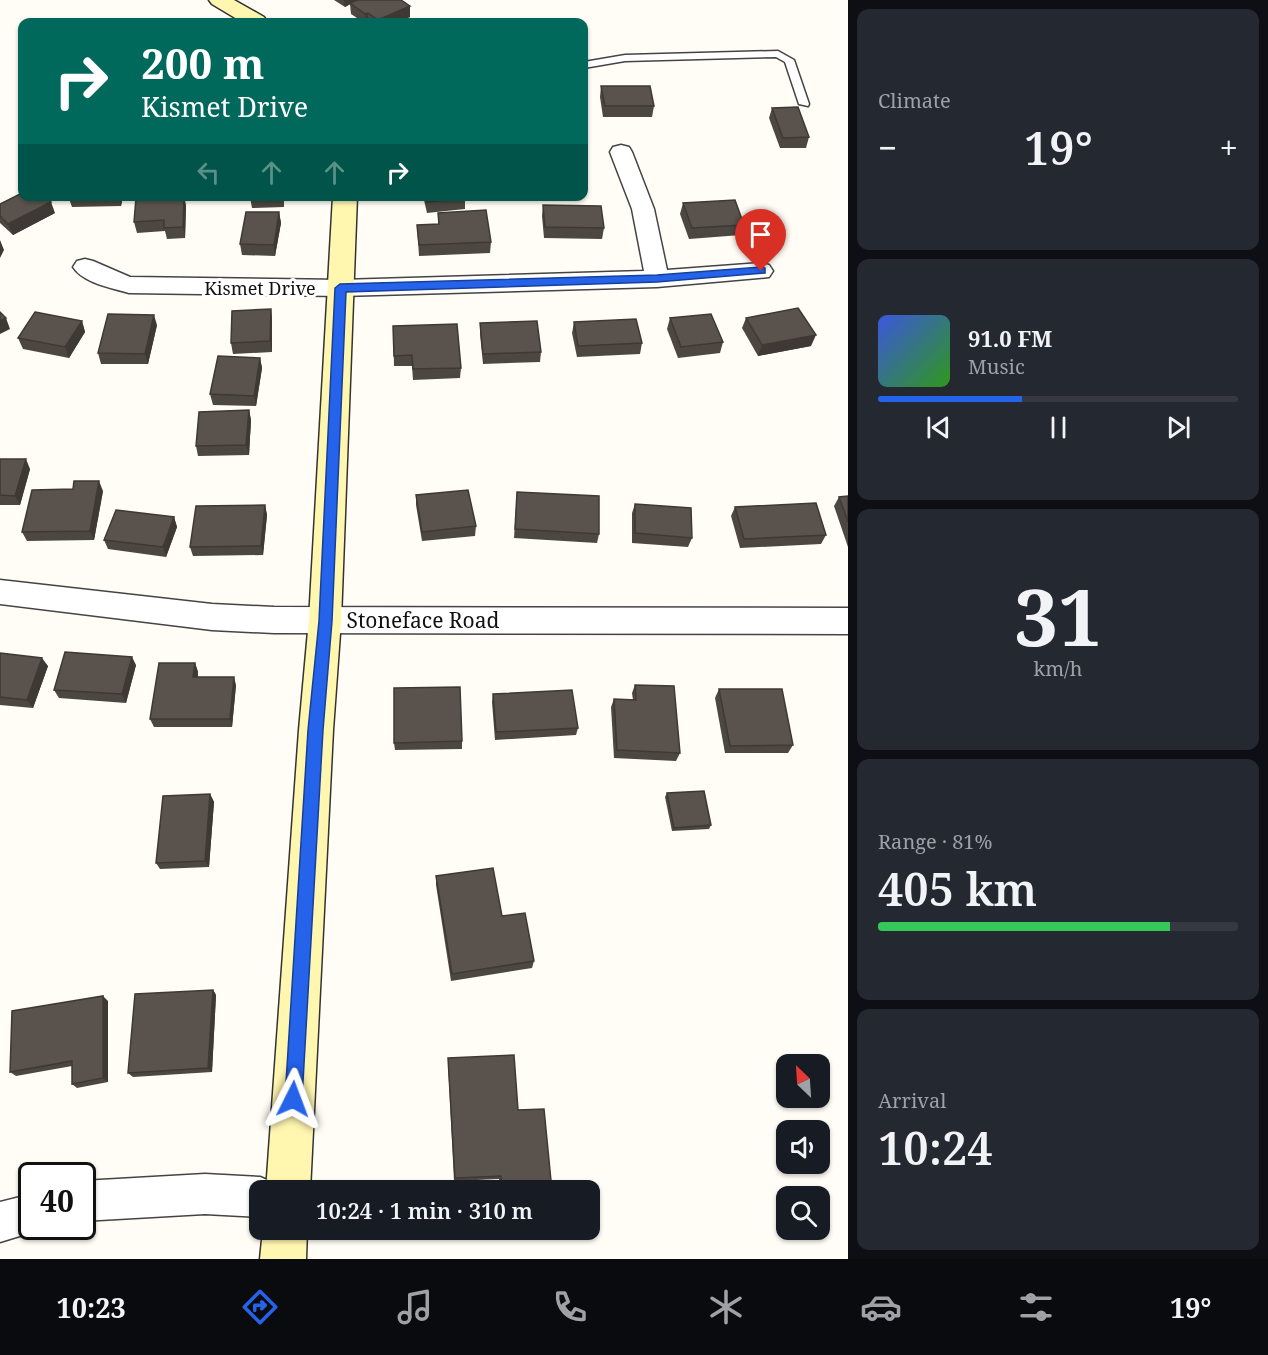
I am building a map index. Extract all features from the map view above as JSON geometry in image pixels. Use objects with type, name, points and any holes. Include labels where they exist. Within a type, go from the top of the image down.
[{"type":"street","points":[[219,0],[249,18]]},
{"type":"street","points":[[621,152],[643,208],[657,279]]},
{"type":"street","points":[[289,1180],[316,730],[325,621],[345,201]]},
{"type":"street","name":"Kismet Drive","points":[[86,267],[105,277],[129,285],[340,288],[657,279],[761,271]]},
{"type":"street","name":"Stoneface Road","points":[[0,592],[213,617],[325,621],[848,621]]},
{"type":"street","points":[[96,1200],[205,1194],[249,1196]]},
{"type":"street","points":[[0,1222],[18,1218]]},
{"type":"street","points":[[283,1259],[284,1240]]},
{"type":"lane","points":[[588,64],[625,58],[778,54],[789,60],[804,104]]},
{"type":"building","points":[[358,0],[401,0],[410,6],[383,18],[375,18],[350,3]]},
{"type":"building","points":[[601,86],[650,86],[654,106],[605,106]]},
{"type":"building","points":[[798,107],[809,137],[783,138],[772,108]]},
{"type":"building","points":[[18,195],[18,201],[51,202],[8,224],[0,216],[0,204]]},
{"type":"building","points":[[735,200],[744,225],[692,228],[683,203]]},
{"type":"building","points":[[136,201],[184,201],[183,227],[164,228],[164,220],[134,222]]},
{"type":"building","points":[[543,205],[601,206],[604,228],[545,227]]},
{"type":"building","points":[[486,210],[491,242],[419,245],[417,225],[439,224],[438,213]]},
{"type":"building","points":[[246,212],[279,212],[274,245],[240,244]]},
{"type":"building","points":[[798,308],[816,335],[762,345],[746,318]]},
{"type":"building","points":[[271,309],[270,341],[231,343],[232,311]]},
{"type":"building","points":[[0,312],[6,318],[0,321]]},
{"type":"building","points":[[35,312],[82,321],[65,347],[18,338]]},
{"type":"building","points":[[108,314],[154,315],[145,354],[98,353]]},
{"type":"building","points":[[711,314],[723,342],[681,347],[670,318]]},
{"type":"building","points":[[636,319],[642,343],[578,346],[574,322]]},
{"type":"building","points":[[537,321],[541,352],[483,354],[480,323]]},
{"type":"building","points":[[457,324],[461,368],[413,369],[412,355],[394,356],[393,326]]},
{"type":"building","points":[[218,356],[260,358],[254,396],[210,394]]},
{"type":"building","points":[[249,410],[246,445],[196,446],[199,412]]},
{"type":"building","points":[[0,459],[26,459],[15,496],[0,495]]},
{"type":"building","points":[[74,481],[99,481],[90,531],[22,532],[32,490],[73,489]]},
{"type":"building","points":[[468,490],[476,526],[422,532],[416,495]]},
{"type":"building","points":[[517,492],[599,496],[599,534],[515,529]]},
{"type":"building","points":[[848,496],[848,522],[839,497]]},
{"type":"building","points":[[816,503],[826,535],[744,539],[735,507]]},
{"type":"building","points":[[635,504],[691,508],[692,538],[635,533]]},
{"type":"building","points":[[265,505],[261,546],[190,547],[196,506]]},
{"type":"building","points":[[116,510],[174,517],[163,547],[104,540]]},
{"type":"building","points":[[65,652],[132,657],[122,694],[54,690]]},
{"type":"building","points":[[0,653],[42,658],[27,700],[0,697]]},
{"type":"building","points":[[159,663],[195,663],[193,677],[234,677],[230,719],[150,719]]},
{"type":"building","points":[[635,685],[674,686],[680,753],[617,750],[614,699],[636,700]]},
{"type":"building","points":[[460,687],[462,741],[394,743],[394,688]]},
{"type":"building","points":[[719,689],[782,689],[793,745],[730,746]]},
{"type":"building","points":[[572,690],[578,728],[496,732],[493,694]]},
{"type":"building","points":[[704,791],[711,825],[674,828],[667,793]]},
{"type":"building","points":[[210,794],[205,861],[156,863],[163,796]]},
{"type":"building","points":[[493,868],[502,916],[525,913],[534,961],[452,974],[436,876]]},
{"type":"building","points":[[213,990],[208,1068],[128,1073],[135,994]]},
{"type":"building","points":[[103,996],[103,1078],[72,1084],[72,1061],[10,1072],[12,1011]]},
{"type":"building","points":[[514,1055],[518,1110],[544,1109],[551,1180],[501,1180],[501,1176],[455,1178],[448,1058]]},
{"type":"route","points":[[293,1099],[325,621],[340,288],[657,279],[761,271]]}]
